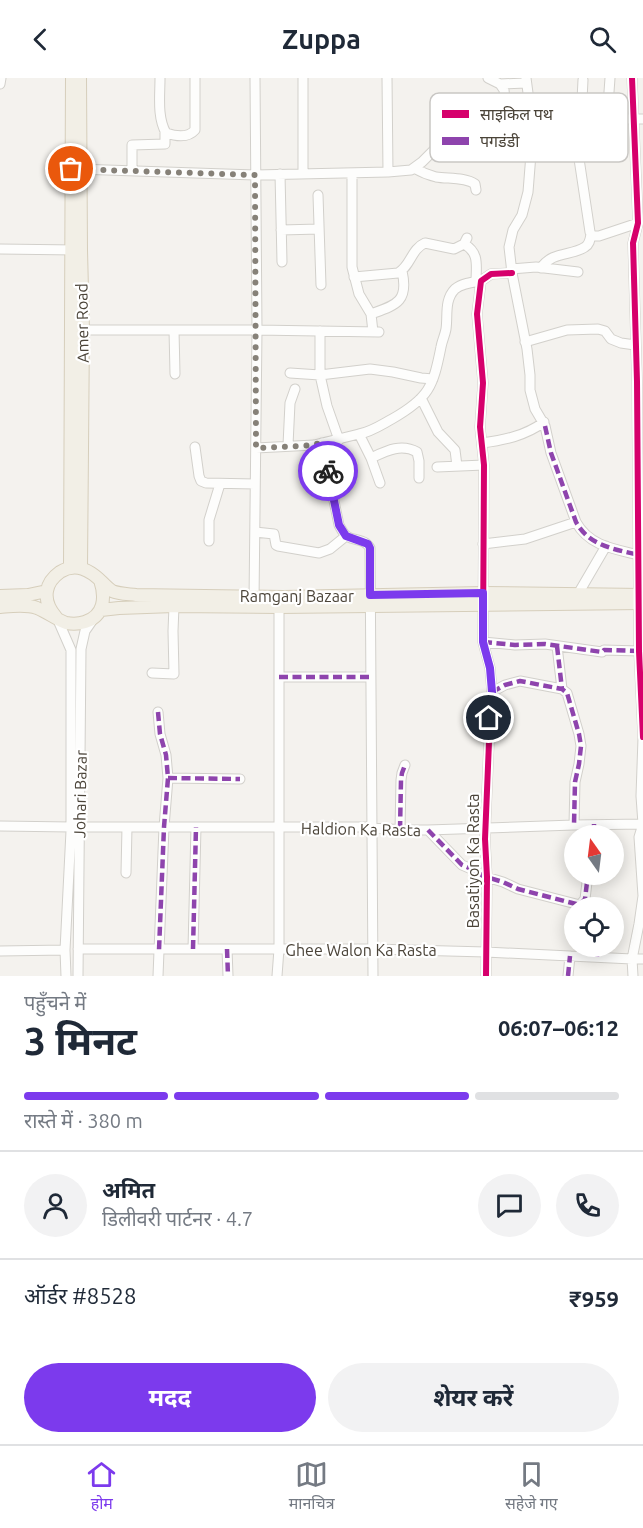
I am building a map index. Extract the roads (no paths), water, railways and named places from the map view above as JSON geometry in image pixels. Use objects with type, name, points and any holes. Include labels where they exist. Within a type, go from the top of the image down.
[{"type":"main road","name":"Amer Road","points":[[72,78],[76,169],[76,568]]},
{"type":"main road","name":"Amer Road","points":[[76,169],[81,78]]},
{"type":"main road","name":"Amer Road","points":[[76,250],[83,330],[76,568]]},
{"type":"main road","points":[[0,607],[27,606],[37,608],[64,622],[82,623],[98,613],[104,595],[100,580],[88,570],[76,568],[62,571],[55,576],[47,591],[48,605],[57,618]]},
{"type":"main road","name":"Ramganj Bazaar","points":[[100,580],[112,591],[123,594],[254,602],[279,607],[370,600]]},
{"type":"main road","points":[[0,596],[28,595],[47,591]]},
{"type":"main road","name":"Ramganj Bazaar","points":[[483,598],[578,594],[641,599]]},
{"type":"main road","name":"Ramganj Bazaar","points":[[98,613],[119,608],[254,602],[483,598],[641,599]]},
{"type":"street","points":[[0,84],[1,78]]},
{"type":"street","points":[[160,78],[162,126],[166,133],[173,135],[189,135],[195,130],[195,78]]},
{"type":"street","points":[[254,602],[255,78]]},
{"type":"street","points":[[303,78],[303,174]]},
{"type":"street","points":[[387,78],[388,172]]},
{"type":"street","points":[[488,78],[500,84],[505,93]]},
{"type":"street","points":[[608,93],[609,78]]},
{"type":"street","points":[[632,78],[638,120],[638,223],[633,243],[638,247],[635,345],[640,384],[641,633],[639,651],[643,738],[641,796],[643,896],[632,959],[633,976]]},
{"type":"street","points":[[500,84],[526,80]]},
{"type":"street","points":[[581,93],[583,80]]},
{"type":"street","points":[[132,171],[132,144],[165,144],[165,131]]},
{"type":"street","points":[[76,169],[255,175],[388,172],[411,170],[430,154]]},
{"type":"street","points":[[530,162],[528,192],[522,215],[513,230],[509,247],[530,375],[530,390],[540,419],[544,422],[551,453],[581,531],[587,537],[613,550],[639,555]]},
{"type":"street","points":[[541,268],[545,261],[585,248],[589,243],[591,234],[582,162]]},
{"type":"street","points":[[414,168],[427,175],[468,180],[475,184],[476,190]]},
{"type":"street","points":[[83,330],[376,332],[371,314],[358,294],[352,267],[352,172]]},
{"type":"street","points":[[280,174],[282,262]]},
{"type":"street","points":[[318,195],[321,285]]},
{"type":"street","points":[[591,234],[595,237],[638,223]]},
{"type":"street","points":[[281,230],[319,229]]},
{"type":"street","name":"Basatiyon Ka Rasta","points":[[402,271],[417,247],[425,243],[454,249],[465,241],[475,256],[483,383],[480,427],[484,465],[483,642],[490,668],[492,692],[484,839],[487,877],[486,976]]},
{"type":"street","points":[[0,249],[76,250]]},
{"type":"street","points":[[256,448],[304,446],[339,440],[369,432],[409,409],[421,398],[433,380],[446,331],[447,307],[455,290],[466,283],[478,281],[491,274],[536,267],[578,272]]},
{"type":"street","points":[[354,277],[393,274],[402,271],[404,287],[401,300],[396,305],[371,314]]},
{"type":"street","points":[[525,342],[567,330],[598,329],[605,331],[611,339],[635,345]]},
{"type":"street","points":[[174,330],[175,374]]},
{"type":"street","points":[[320,331],[320,375],[327,406],[339,440]]},
{"type":"street","points":[[290,373],[320,375],[370,369],[433,380]]},
{"type":"street","points":[[288,446],[290,403],[295,389]]},
{"type":"street","points":[[421,398],[438,432],[455,450],[457,466]]},
{"type":"street","points":[[482,443],[519,435],[544,422]]},
{"type":"street","points":[[358,434],[371,458],[380,483]]},
{"type":"street","points":[[322,443],[339,525],[346,536],[368,544],[370,548],[373,976]]},
{"type":"street","points":[[195,447],[201,481],[220,484],[255,484]]},
{"type":"street","points":[[371,458],[399,447],[412,449],[417,452],[418,456],[419,478]]},
{"type":"street","points":[[437,467],[484,465]]},
{"type":"street","points":[[209,541],[209,520],[220,484]]},
{"type":"street","points":[[483,544],[525,539],[576,522]]},
{"type":"street","points":[[255,532],[274,534],[278,546],[319,553],[330,549],[346,536]]},
{"type":"street","points":[[578,594],[606,546]]},
{"type":"street","points":[[152,673],[174,674],[174,606]]},
{"type":"street","points":[[277,976],[279,950],[279,607]]},
{"type":"street","name":"Johari Bazar","points":[[66,976],[65,950],[75,827],[81,649],[85,631],[98,613]]},
{"type":"street","name":"Johari Bazar","points":[[57,618],[71,650],[78,976]]},
{"type":"street","points":[[483,642],[515,645],[545,644],[602,652],[604,650],[639,651]]},
{"type":"street","points":[[557,646],[562,689]]},
{"type":"street","points":[[279,677],[370,677]]},
{"type":"street","points":[[492,692],[520,681],[562,689],[567,693],[581,740],[581,753],[575,782],[574,825]]},
{"type":"street","points":[[158,712],[168,778],[158,976]]},
{"type":"street","points":[[400,830],[401,780],[405,765]]},
{"type":"street","points":[[168,778],[240,778]]},
{"type":"street","name":"Haldion Ka Rasta","points":[[574,825],[643,824]]},
{"type":"street","name":"Haldion Ka Rasta","points":[[0,826],[371,827],[428,830],[564,825]]},
{"type":"street","points":[[126,873],[127,827]]},
{"type":"street","points":[[193,949],[196,827]]},
{"type":"street","points":[[428,830],[462,865],[518,889],[564,902]]},
{"type":"street","name":"Ghee Walon Ka Rasta","points":[[78,949],[373,949],[564,956]]},
{"type":"street","points":[[227,949],[228,976]]},
{"type":"street","points":[[0,951],[65,950]]},
{"type":"street","points":[[568,976],[570,957]]},
{"type":"street","name":"Ghee Walon Ka Rasta","points":[[597,957],[643,959]]}]
